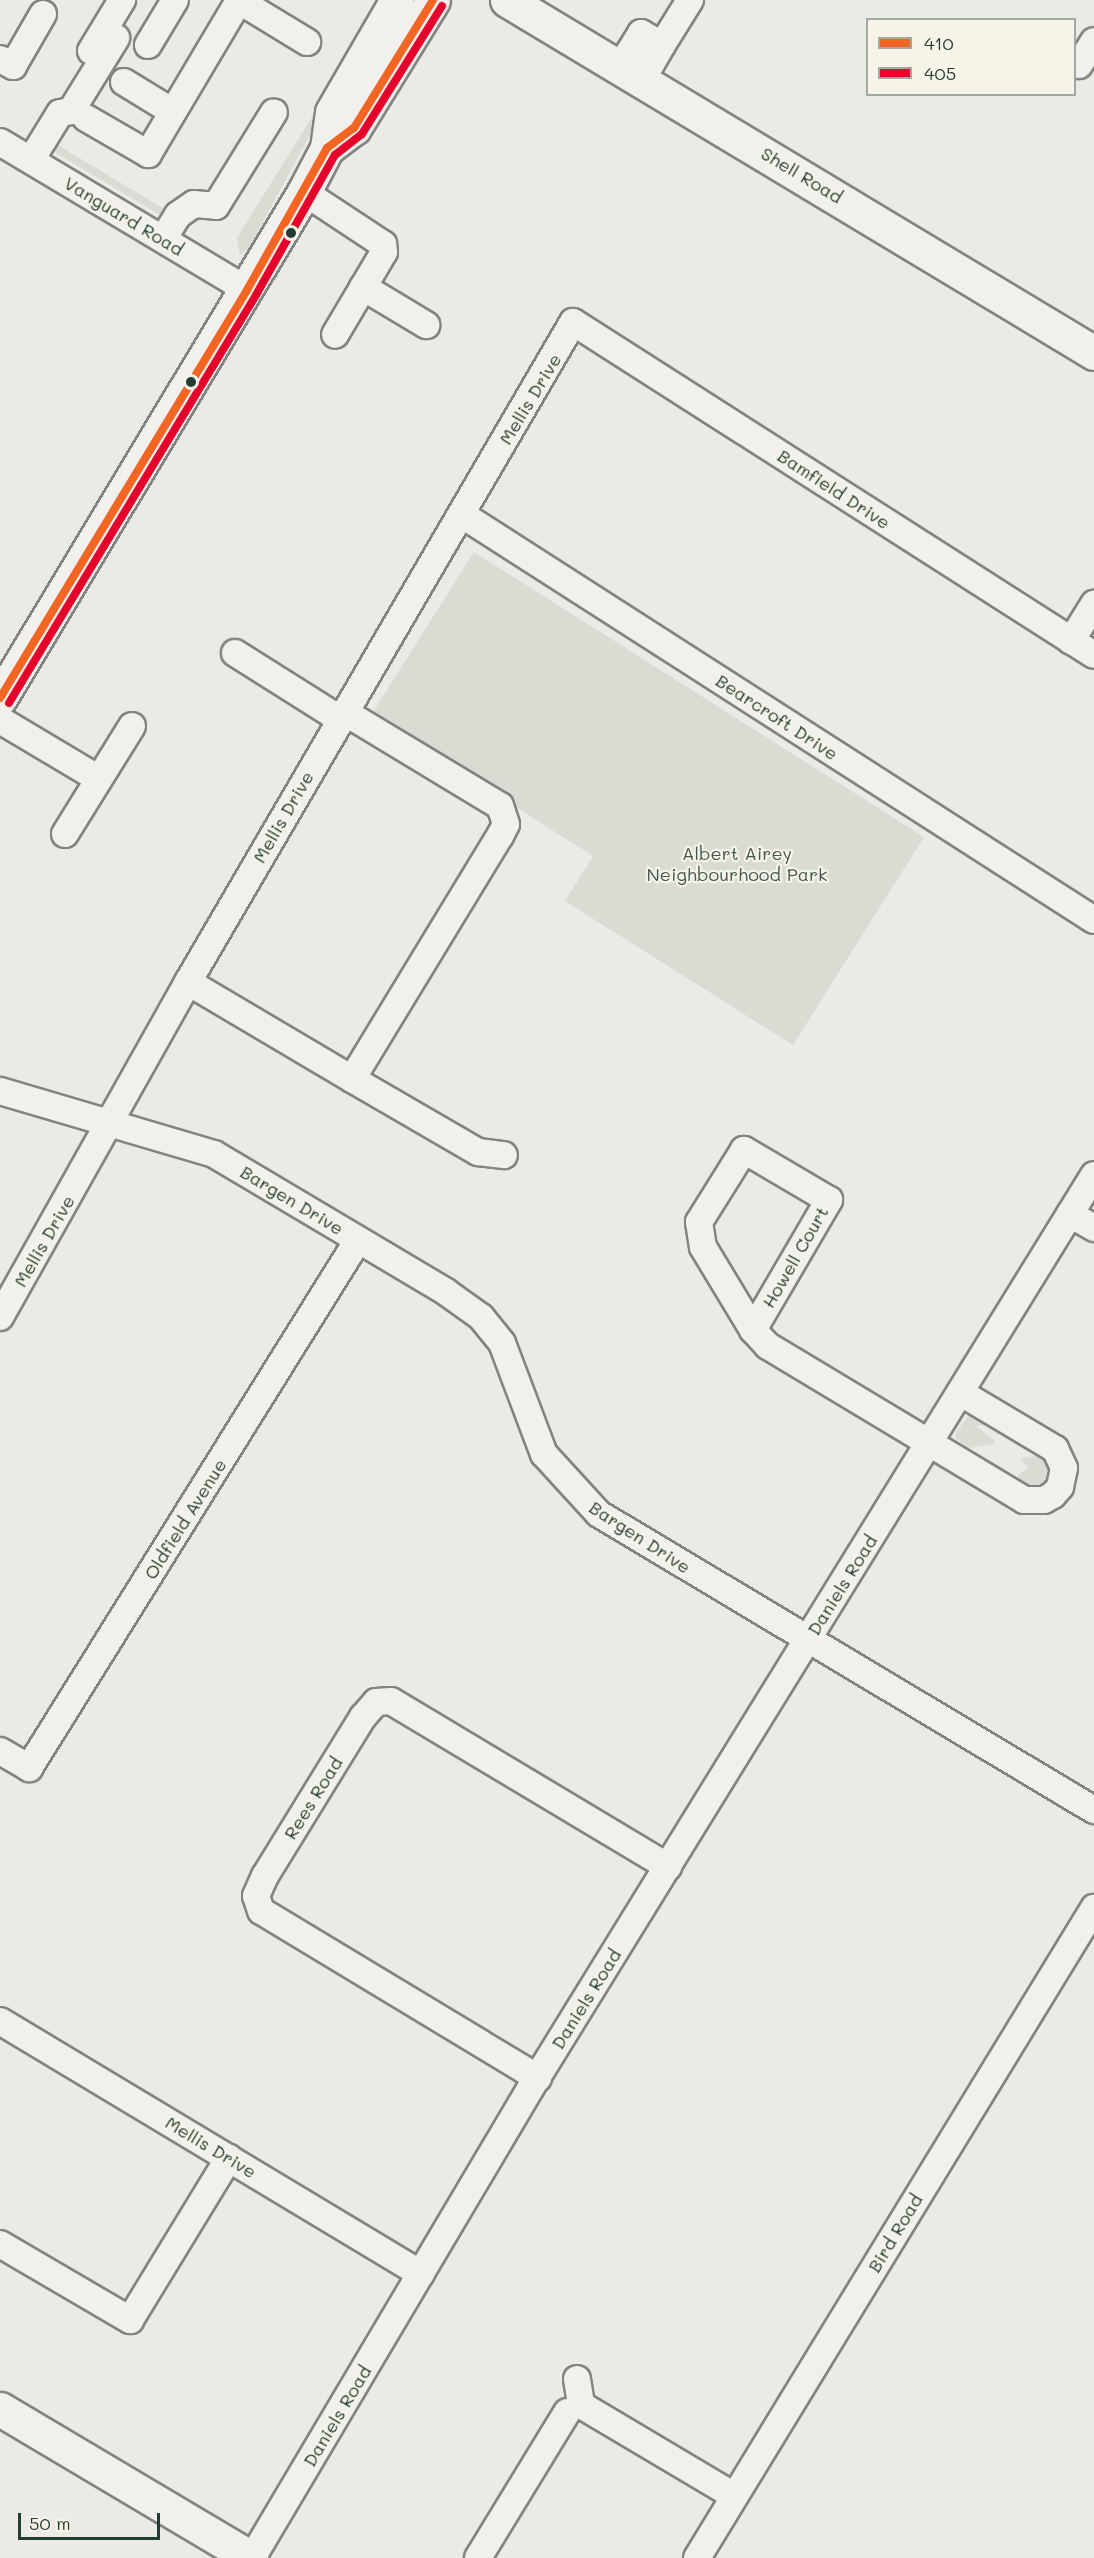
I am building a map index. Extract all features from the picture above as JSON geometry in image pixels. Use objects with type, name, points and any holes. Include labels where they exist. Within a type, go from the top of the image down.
[{"type":"main road","points":[[0,698],[304,192],[327,148],[332,112],[397,0]]},
{"type":"main road","points":[[327,148],[354,128],[433,0]]},
{"type":"main road","name":"Shell Road","points":[[507,0],[1094,352]]},
{"type":"main road","points":[[0,2409],[251,2558]]},
{"type":"street","points":[[31,160],[60,113],[62,97],[122,0]]},
{"type":"street","points":[[148,45],[175,0]]},
{"type":"street","points":[[86,118],[148,154],[238,0],[307,42]]},
{"type":"street","points":[[631,73],[662,45],[690,0]]},
{"type":"street","points":[[0,59],[13,66],[42,14]]},
{"type":"street","points":[[60,113],[71,111],[116,38]]},
{"type":"street","points":[[1079,65],[1094,41]]},
{"type":"street","points":[[124,82],[173,112]]},
{"type":"street","points":[[163,239],[178,215],[194,204],[216,206],[274,112]]},
{"type":"street","name":"Vanguard Road","points":[[0,142],[247,290]]},
{"type":"street","points":[[304,192],[384,244],[384,252],[334,335]]},
{"type":"street","points":[[363,286],[426,325]]},
{"type":"street","name":"Mellis Drive","points":[[0,1317],[112,1122],[188,982],[573,322]]},
{"type":"street","name":"Bamfield Drive","points":[[573,322],[1094,655]]},
{"type":"street","name":"Bearcroft Drive","points":[[461,514],[1094,920]]},
{"type":"street","points":[[1071,641],[1094,604]]},
{"type":"street","points":[[235,653],[500,806],[506,824],[352,1079]]},
{"type":"street","points":[[0,720],[99,779]]},
{"type":"street","points":[[65,834],[132,726]]},
{"type":"street","points":[[188,982],[478,1152],[504,1155]]},
{"type":"street","name":"Bargen Drive","points":[[0,1091],[112,1122],[214,1154],[481,1317],[502,1343],[544,1454],[599,1514],[807,1641],[1094,1810]]},
{"type":"street","name":"Howell Court","points":[[753,1330],[829,1200],[744,1150],[699,1222],[702,1247],[753,1330],[768,1346],[930,1445]]},
{"type":"street","name":"Daniels Road","points":[[251,2558],[538,2078],[930,1445],[1094,1175]]},
{"type":"street","points":[[1070,1214],[1094,1228]]},
{"type":"street","name":"Oldfield Avenue","points":[[0,1751],[29,1768],[358,1240]]},
{"type":"street","points":[[930,1445],[1024,1500],[1044,1500],[1060,1487],[1064,1468],[1055,1449],[961,1393]]},
{"type":"street","name":"Rees Road","points":[[538,2078],[261,1911],[256,1896],[265,1876],[363,1718],[376,1702],[391,1701],[668,1867]]},
{"type":"street","name":"Bird Road","points":[[697,2558],[1094,1908]]},
{"type":"street","name":"Mellis Drive","points":[[0,2021],[421,2274]]},
{"type":"street","points":[[0,2244],[130,2320],[229,2158]]},
{"type":"street","points":[[577,2379],[581,2405],[734,2496]]},
{"type":"street","points":[[478,2558],[567,2412]]},
{"type":"green space","points":[[365,32],[249,248],[240,255],[237,239],[241,231]]},
{"type":"green space","points":[[53,142],[171,213],[160,215],[56,153]]},
{"type":"green space","name":"Albert Airey Neighbourhood Park","points":[[474,552],[924,837],[793,1045],[565,901],[593,856],[371,715]]},
{"type":"green space","points":[[972,1411],[992,1423],[976,1426],[995,1441],[993,1444],[969,1448],[956,1439],[956,1432]]},
{"type":"green space","points":[[1049,1454],[1050,1483],[1034,1487],[1019,1480],[1018,1475],[1028,1467],[1021,1461],[1023,1458]]},
{"type":"transit line","name":"410","points":[[0,698],[247,290],[327,148],[354,128],[433,0]]},
{"type":"transit line","name":"405","points":[[9,703],[256,295],[335,155],[362,134],[442,6]]}]
